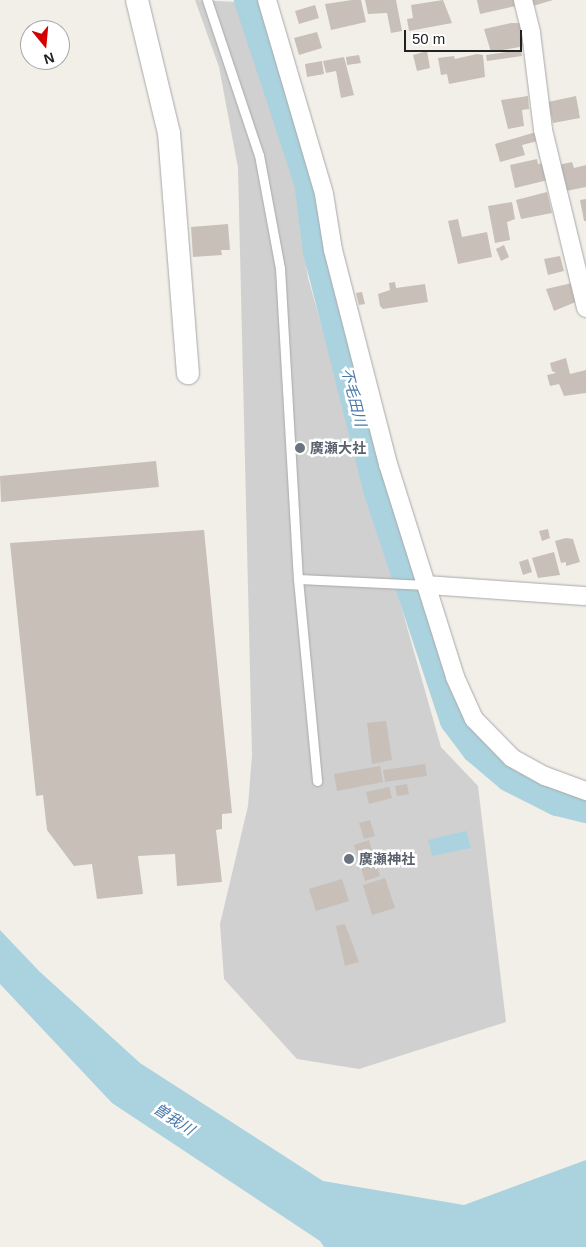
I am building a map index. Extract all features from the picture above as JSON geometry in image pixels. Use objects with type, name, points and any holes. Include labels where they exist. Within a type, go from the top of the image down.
[{"type":"street","points":[[137,0],[169,133],[188,373]]},
{"type":"street","points":[[267,0],[324,194],[333,250],[388,464],[455,677],[474,719],[512,758],[545,776],[586,790]]},
{"type":"street","points":[[523,0],[531,33],[543,130],[586,308]]},
{"type":"street","points":[[426,585],[586,596]]},
{"type":"lane","points":[[207,0],[259,155],[280,268],[298,579],[317,781]]},
{"type":"lane","points":[[298,579],[426,585]]},
{"type":"shaded area","name":"廣瀬大社","points":[[195,0],[236,2],[294,179],[308,278],[441,747],[478,786],[506,1022],[359,1069],[297,1059],[224,979],[220,924],[248,806],[252,755],[238,168],[219,67]]},
{"type":"water","points":[[466,831],[471,848],[432,856],[428,840]]},
{"type":"water","name":"曽我川","points":[[0,930],[39,971],[140,1063],[323,1181],[464,1205],[586,1160],[586,1247],[324,1247],[320,1241],[112,1103],[0,984]]},
{"type":"building","points":[[361,0],[366,22],[331,30],[325,4]]},
{"type":"building","points":[[365,0],[396,0],[402,31],[391,33],[387,13],[368,14]]},
{"type":"building","points":[[443,0],[452,23],[409,31],[407,19],[413,18],[411,5]]},
{"type":"building","points":[[477,0],[515,0],[516,6],[480,14]]},
{"type":"building","points":[[531,0],[553,0],[533,6]]},
{"type":"building","points":[[315,5],[319,18],[299,24],[295,11]]},
{"type":"building","points":[[511,23],[523,23],[526,46],[491,52],[484,29]]},
{"type":"building","points":[[317,32],[322,48],[299,55],[294,38]]},
{"type":"building","points":[[521,50],[522,56],[487,61],[486,55]]},
{"type":"building","points":[[427,51],[430,68],[417,71],[413,55]]},
{"type":"building","points":[[477,54],[483,55],[485,77],[449,84],[447,74],[441,75],[438,58],[454,56],[455,59]]},
{"type":"building","points":[[359,55],[361,63],[347,65],[346,57]]},
{"type":"building","points":[[344,57],[354,95],[341,98],[336,71],[326,73],[323,61]]},
{"type":"building","points":[[322,61],[324,74],[307,77],[305,64]]},
{"type":"building","points":[[528,96],[529,109],[522,110],[524,126],[508,129],[501,100]]},
{"type":"building","points":[[576,96],[580,118],[553,123],[548,102]]},
{"type":"building","points":[[536,132],[538,141],[522,145],[525,155],[500,162],[495,144]]},
{"type":"building","points":[[537,159],[538,164],[544,163],[548,180],[515,188],[510,165]]},
{"type":"building","points":[[572,162],[574,168],[586,165],[586,187],[561,192],[554,166]]},
{"type":"building","points":[[547,192],[552,213],[521,219],[516,200]]},
{"type":"building","points":[[586,199],[586,221],[584,221],[580,200]]},
{"type":"building","points":[[512,202],[515,219],[507,222],[510,240],[495,243],[488,206]]},
{"type":"building","points":[[458,219],[462,237],[487,232],[492,257],[458,264],[448,221]]},
{"type":"building","points":[[228,224],[230,250],[221,250],[222,255],[193,257],[191,227]]},
{"type":"building","points":[[504,245],[509,257],[501,261],[496,249]]},
{"type":"building","points":[[560,256],[564,271],[548,275],[544,259]]},
{"type":"building","points":[[395,282],[396,288],[425,284],[428,302],[383,309],[380,306],[378,294],[390,290],[389,283]]},
{"type":"building","points":[[572,283],[578,301],[554,311],[546,289]]},
{"type":"building","points":[[362,292],[365,304],[359,305],[356,293]]},
{"type":"building","points":[[566,358],[570,374],[586,370],[586,393],[564,396],[559,384],[550,386],[547,375],[556,373],[552,371],[550,363]]},
{"type":"building","points":[[156,461],[159,487],[1,502],[0,476]]},
{"type":"building","points":[[548,529],[550,538],[542,541],[539,531]]},
{"type":"building","points":[[204,530],[232,813],[222,814],[222,829],[216,830],[222,882],[177,886],[175,854],[138,856],[143,894],[97,899],[92,864],[74,866],[47,830],[43,795],[36,796],[10,543]]},
{"type":"building","points":[[566,538],[573,539],[580,562],[566,566],[566,562],[561,563],[555,541]]},
{"type":"building","points":[[554,552],[560,575],[538,578],[532,558]]},
{"type":"building","points":[[528,559],[532,572],[523,575],[519,562]]},
{"type":"building","points":[[386,721],[392,760],[372,764],[367,723]]},
{"type":"building","points":[[425,764],[427,776],[385,782],[383,770]]},
{"type":"building","points":[[380,766],[383,782],[337,791],[334,774]]},
{"type":"building","points":[[407,784],[409,794],[397,796],[395,786]]},
{"type":"building","points":[[389,787],[392,798],[369,804],[366,792]]},
{"type":"building","points":[[370,820],[375,836],[364,839],[359,823]]},
{"type":"building","points":[[369,840],[380,876],[365,881],[354,845]]},
{"type":"building","points":[[385,878],[395,908],[372,915],[363,885]]},
{"type":"building","points":[[342,879],[349,901],[316,911],[309,889]]},
{"type":"building","points":[[345,924],[359,962],[345,966],[336,926]]},
{"type":"waterway","name":"不毛田川","points":[[248,0],[308,181],[317,251],[378,492],[454,720],[476,749],[509,777],[557,801],[586,808]]},
{"type":"place","name":"廣瀬大社","points":[[300,448]]},
{"type":"place","name":"廣瀬神社","points":[[349,859]]}]
